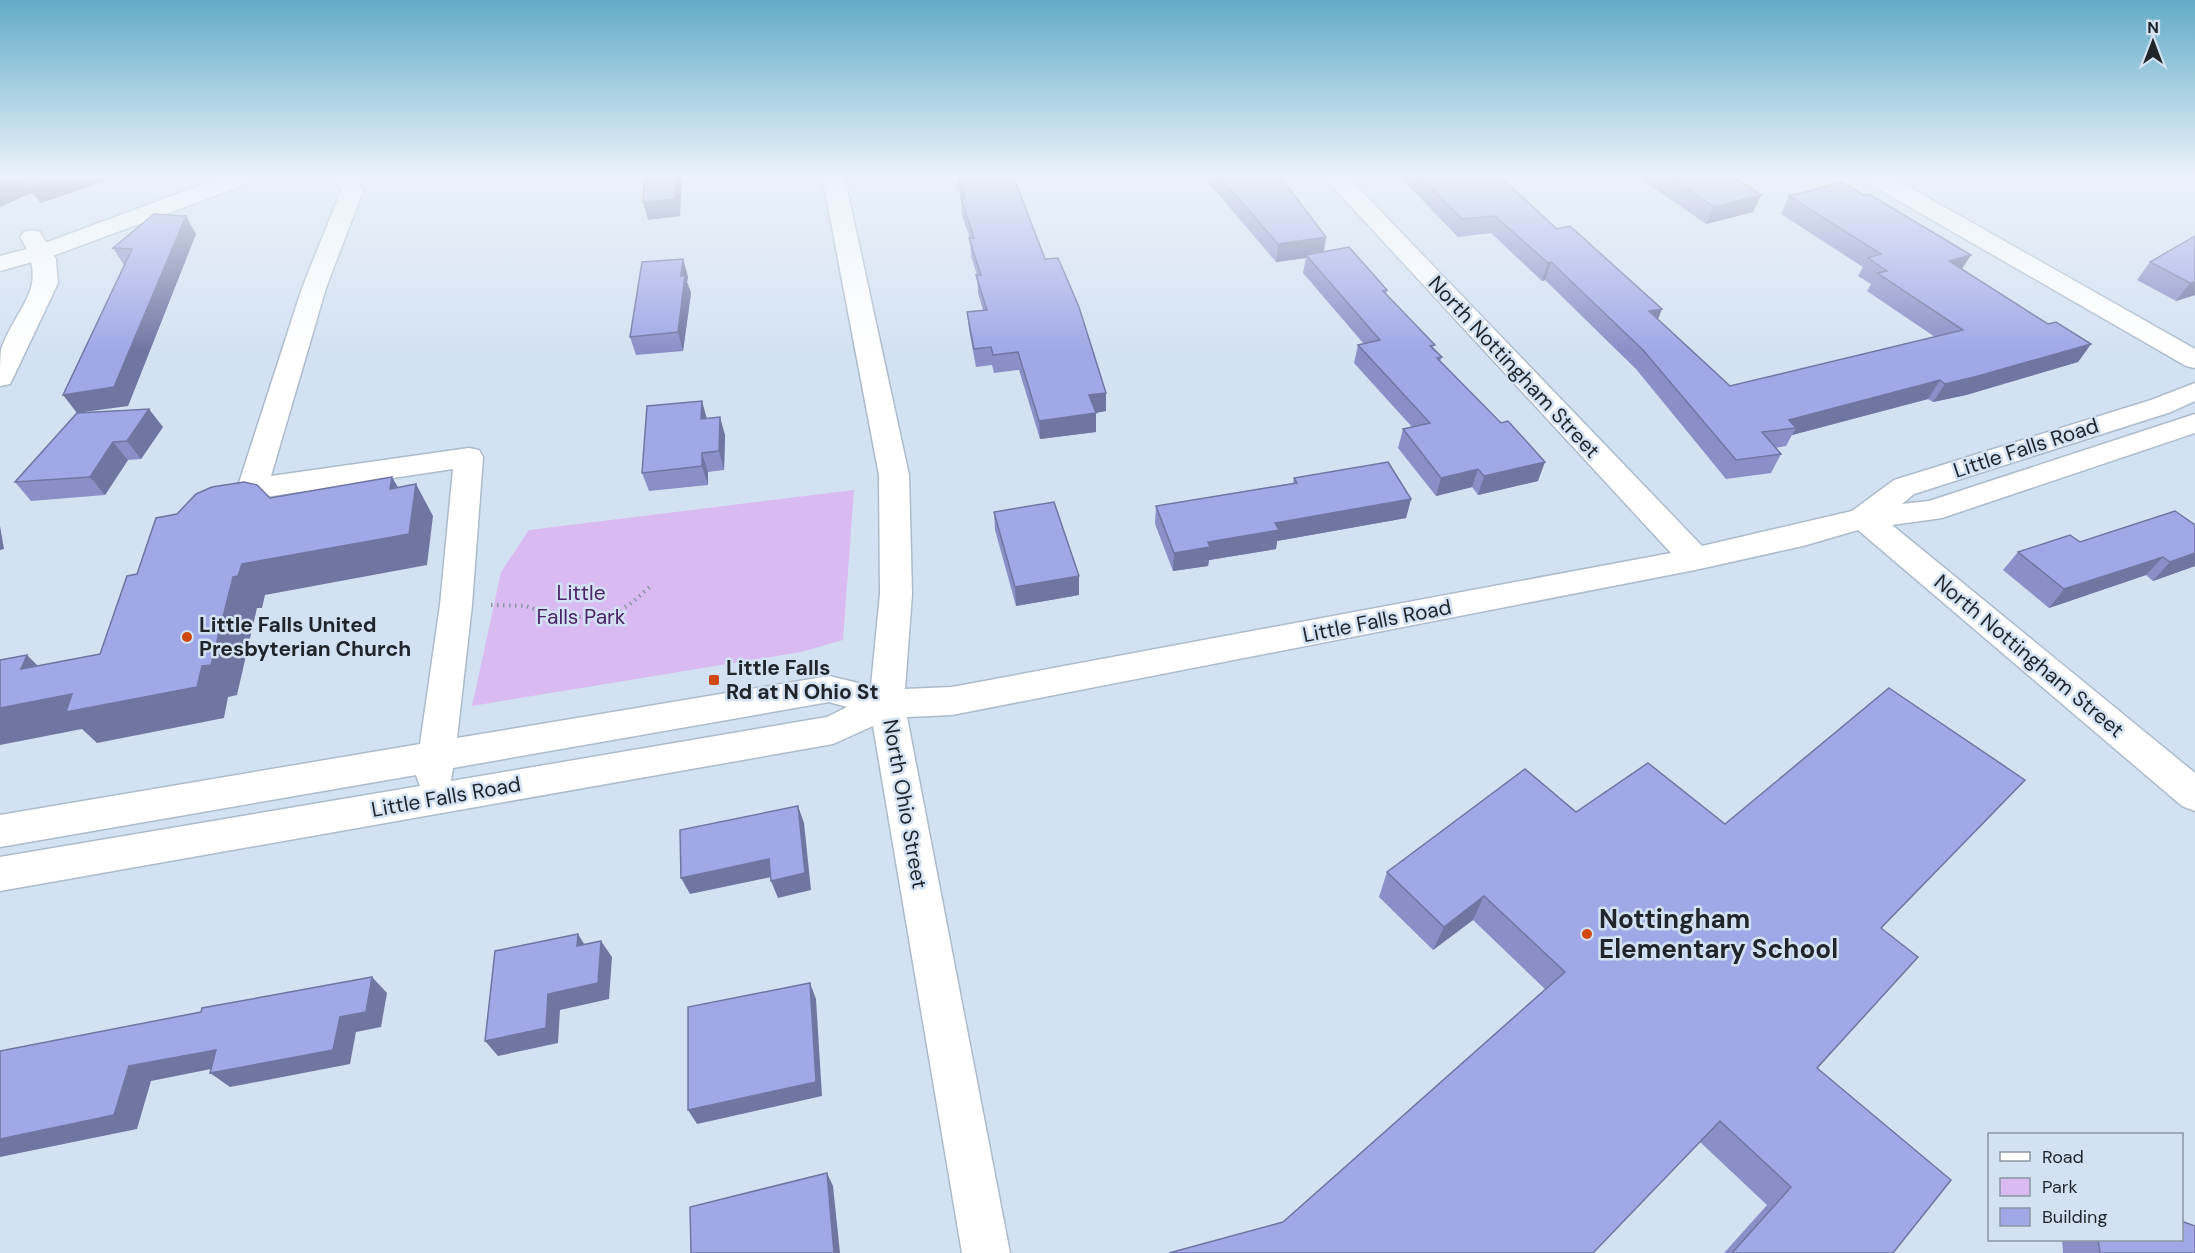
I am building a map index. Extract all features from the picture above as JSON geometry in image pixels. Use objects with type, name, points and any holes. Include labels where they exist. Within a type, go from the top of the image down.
[{"type":"street","points":[[0,264],[37,244],[63,233]]},
{"type":"street","points":[[0,248],[37,244],[69,233]]},
{"type":"street","points":[[335,233],[314,288],[252,489],[469,457],[455,609],[432,800]]},
{"type":"street","name":"North Ohio Street","points":[[844,233],[894,475],[896,594],[887,704],[986,1253]]},
{"type":"street","name":"North Nottingham Street","points":[[1388,233],[1695,559]]},
{"type":"street","points":[[1973,233],[2195,360]]},
{"type":"street","points":[[0,378],[46,283],[47,269],[37,244]]},
{"type":"street","name":"Little Falls Road","points":[[1863,518],[1904,487],[2160,406],[2195,391]]},
{"type":"street","name":"Little Falls Road","points":[[0,831],[829,689],[887,704],[952,701],[1695,559],[1803,535],[1863,518],[1931,511],[2195,423]]},
{"type":"street","name":"North Nottingham Street","points":[[1863,518],[2195,795]]},
{"type":"street","name":"Little Falls Road","points":[[0,874],[833,730],[887,704]]},
{"type":"path","points":[[455,609],[492,605],[526,606],[558,617],[604,617],[629,605],[652,585]]},
{"type":"green space","name":"Little Falls Park","points":[[854,490],[843,640],[801,652],[472,706],[501,572],[529,530]]},
{"type":"building","points":[[131,233],[179,233],[114,387],[63,395],[132,249],[113,248]]},
{"type":"building","points":[[973,233],[1035,233],[1045,259],[1058,258],[1079,307],[1106,393],[1089,395],[1096,413],[1039,421],[1018,352],[993,355],[991,347],[974,349],[967,312],[987,310],[976,275],[981,275],[969,238],[974,238]]},
{"type":"building","points":[[1269,233],[1323,233],[1326,237],[1278,244]]},
{"type":"building","points":[[1515,233],[1578,233],[1662,309],[1649,311],[1730,386],[1963,330],[1877,273],[1887,271],[1868,258],[1881,254],[1848,233],[1935,233],[1971,255],[1949,261],[2048,324],[2056,322],[2091,344],[1978,376],[1945,384],[1940,380],[1789,420],[1796,428],[1762,432],[1781,454],[1736,460],[1643,350],[1551,262],[1548,263]]},
{"type":"building","points":[[2195,236],[2195,282],[2190,283],[2150,262]]},
{"type":"building","points":[[1349,247],[1387,290],[1383,291],[1435,345],[1430,346],[1442,357],[1437,358],[1501,423],[1508,421],[1545,462],[1484,476],[1478,469],[1441,478],[1403,429],[1430,423],[1358,345],[1380,340],[1306,255]]},
{"type":"building","points":[[683,259],[681,276],[685,275],[678,332],[630,337],[642,262]]},
{"type":"building","points":[[702,401],[701,419],[720,417],[719,451],[702,453],[702,466],[642,473],[647,406]]},
{"type":"building","points":[[149,409],[127,441],[113,442],[90,477],[15,482],[77,413]]},
{"type":"building","points":[[1388,462],[1411,499],[1275,523],[1279,530],[1208,542],[1210,547],[1174,553],[1156,506],[1297,483],[1294,478]]},
{"type":"building","points":[[392,477],[390,489],[416,484],[409,534],[242,564],[238,576],[233,577],[211,665],[202,666],[197,687],[66,712],[72,694],[0,708],[0,660],[27,655],[21,669],[100,654],[127,576],[137,574],[156,518],[177,514],[196,494],[212,487],[244,482],[257,485],[270,498]]},
{"type":"building","points":[[1054,502],[1079,576],[1015,587],[994,512]]},
{"type":"building","points":[[2175,511],[2195,525],[2195,553],[2170,562],[2163,557],[2064,589],[2018,552],[2070,535],[2080,542]]},
{"type":"building","name":"Nottingham Elementary School","points":[[1889,688],[2025,780],[1881,928],[1918,957],[1817,1068],[1951,1180],[1893,1253],[1732,1253],[1791,1187],[1720,1121],[1593,1253],[1169,1253],[1283,1222],[1565,972],[1484,896],[1444,927],[1387,872],[1525,769],[1576,812],[1648,763],[1725,824]]},
{"type":"building","points":[[798,806],[805,873],[771,881],[769,859],[681,878],[680,830]]},
{"type":"building","points":[[578,934],[577,946],[601,941],[598,983],[548,994],[546,1028],[485,1041],[495,951]]},
{"type":"building","points":[[372,977],[366,1012],[340,1017],[333,1050],[210,1073],[216,1050],[129,1066],[114,1115],[0,1139],[0,1051],[201,1012],[202,1008]]},
{"type":"building","points":[[810,983],[816,1082],[688,1110],[688,1007]]},
{"type":"building","points":[[827,1173],[834,1253],[691,1253],[690,1207]]},
{"type":"building","points":[[2183,1222],[2195,1226],[2195,1253],[2100,1253],[2098,1241],[2183,1241]]},
{"type":"place","name":"Little Falls United Presbyterian Church","points":[[187,637]]},
{"type":"place","name":"Little Falls Rd at N Ohio St","points":[[714,680]]},
{"type":"place","name":"Nottingham Elementary School","points":[[1587,934]]}]
